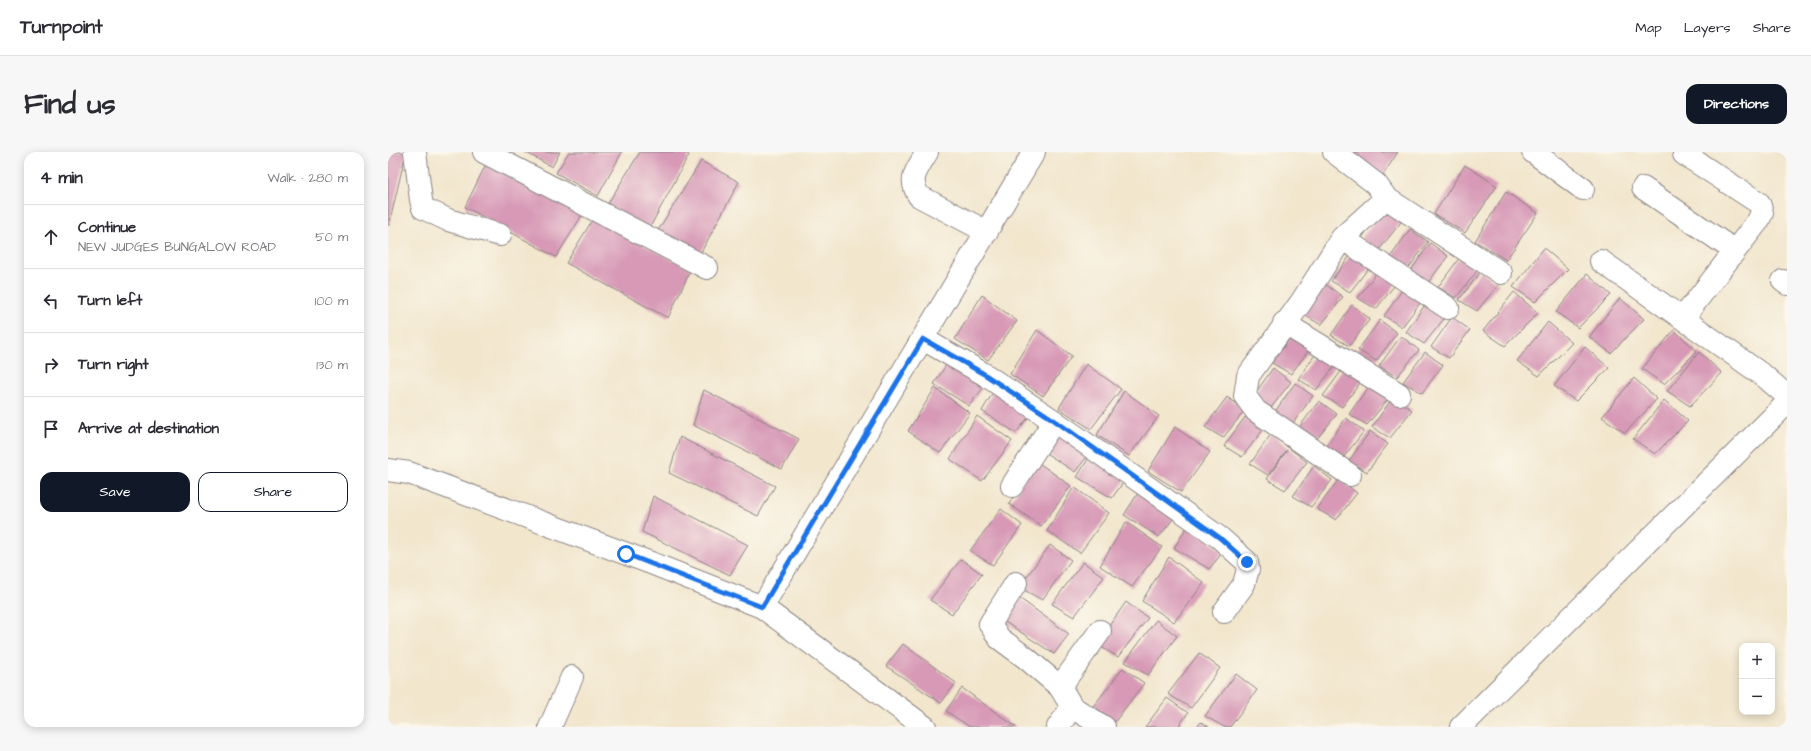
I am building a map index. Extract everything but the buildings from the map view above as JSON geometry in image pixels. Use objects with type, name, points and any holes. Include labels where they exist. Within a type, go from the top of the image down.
[{"type":"street","points":[[415,152],[423,208],[448,220],[500,236]]},
{"type":"street","points":[[484,152],[706,268]]},
{"type":"street","points":[[927,152],[913,179],[914,188],[919,196],[987,232]]},
{"type":"street","points":[[762,607],[1034,152]]},
{"type":"street","points":[[1334,152],[1376,184],[1386,198],[1501,273]]},
{"type":"street","points":[[1536,153],[1582,189]]},
{"type":"street","points":[[1683,318],[1758,221],[1762,213],[1759,203],[1684,154]]},
{"type":"street","points":[[1643,188],[1735,251]]},
{"type":"street","points":[[1350,476],[1256,411],[1245,396],[1248,376],[1284,323],[1302,301],[1342,238],[1386,198]]},
{"type":"street","points":[[1342,238],[1448,308]]},
{"type":"street","points":[[1601,261],[1764,376],[1787,396]]},
{"type":"street","points":[[1284,323],[1399,394]]},
{"type":"street","points":[[923,339],[984,374],[1054,420],[1220,538],[1247,562],[1248,569],[1244,584],[1224,612]]},
{"type":"street","points":[[1461,727],[1787,403]]},
{"type":"street","points":[[1012,486],[1054,420]]},
{"type":"street","points":[[388,470],[408,473],[651,563],[762,607],[925,727]]},
{"type":"street","points":[[1016,582],[990,624],[999,638],[1026,658],[1060,687],[1072,707],[1104,727]]},
{"type":"street","points":[[1060,687],[1100,631]]},
{"type":"street","points":[[550,727],[572,677]]},
{"type":"street","points":[[1058,727],[1072,707]]},
{"type":"route","points":[[626,554],[762,607],[923,339],[984,374],[1054,420],[1220,538],[1247,562]]}]
